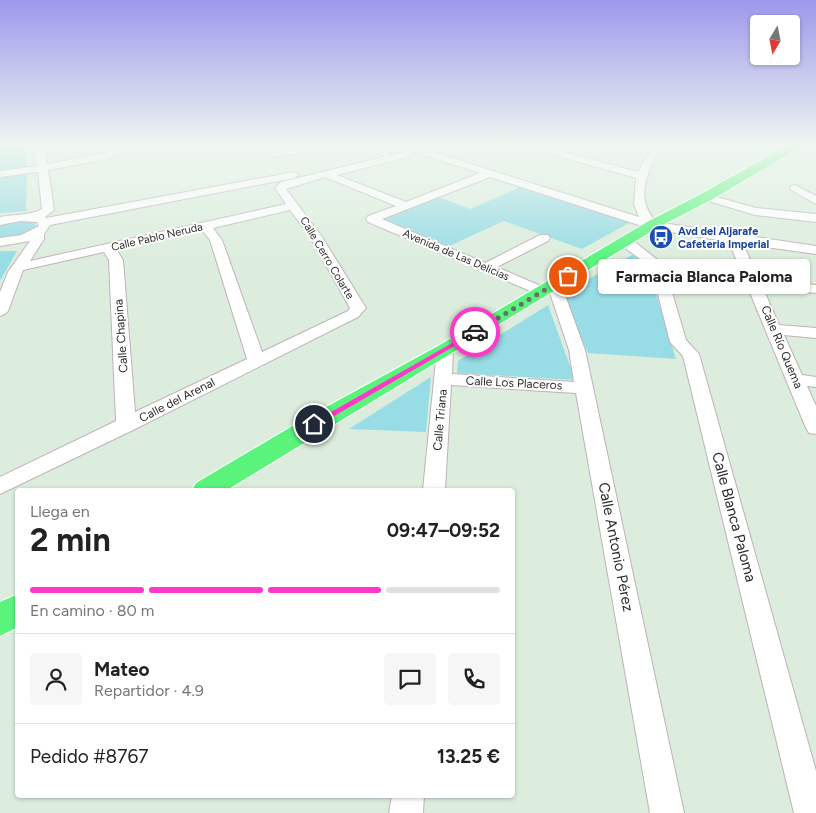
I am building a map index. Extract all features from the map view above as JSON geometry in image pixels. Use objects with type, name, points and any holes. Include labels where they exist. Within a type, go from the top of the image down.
[{"type":"main road","points":[[209,488],[314,424],[445,350],[652,225],[730,183]]},
{"type":"main road","points":[[0,603],[15,597]]},
{"type":"main road","points":[[0,621],[15,610]]},
{"type":"street","points":[[0,242],[19,239],[39,224],[48,210],[45,183]]},
{"type":"street","points":[[0,221],[15,218],[39,224],[250,183]]},
{"type":"street","name":"Calle Cerro Colarte","points":[[288,183],[280,188],[316,237],[358,308],[354,314]]},
{"type":"street","points":[[349,183],[407,206],[465,183]]},
{"type":"street","points":[[521,183],[652,225],[816,250]]},
{"type":"street","points":[[640,183],[638,193],[642,214],[652,225]]},
{"type":"street","points":[[795,188],[816,201]]},
{"type":"street","points":[[706,197],[755,211],[816,218]]},
{"type":"street","name":"Calle Pablo Neruda","points":[[19,267],[294,206]]},
{"type":"street","name":"Avenida de Las Delicias","points":[[407,206],[372,220],[485,268],[547,288]]},
{"type":"street","points":[[0,310],[19,267],[38,239],[39,224]]},
{"type":"street","points":[[205,226],[216,240],[256,360]]},
{"type":"street","points":[[485,268],[544,238]]},
{"type":"street","name":"Calle Río Quema","points":[[734,239],[816,428]]},
{"type":"street","name":"Calle Blanca Paloma","points":[[626,242],[657,265],[678,342],[692,354],[811,813]]},
{"type":"street","name":"Calle Chapina","points":[[108,248],[116,260],[126,426]]},
{"type":"street","points":[[754,283],[816,289]]},
{"type":"street","name":"Calle Antonio Pérez","points":[[547,288],[577,350],[667,813]]},
{"type":"street","name":"Calle del Arenal","points":[[0,486],[354,314]]},
{"type":"street","points":[[774,329],[816,333]]},
{"type":"street","name":"Calle Triana","points":[[434,488],[445,350]]},
{"type":"street","name":"Calle Los Placeros","points":[[443,379],[585,388]]},
{"type":"street","points":[[796,380],[816,382]]},
{"type":"street","points":[[406,813],[408,798]]},
{"type":"shaded area","points":[[0,183],[27,183],[26,211],[0,213]]},
{"type":"shaded area","points":[[521,187],[631,222],[582,249],[504,221],[449,246],[382,219],[438,197],[470,209]]},
{"type":"shaded area","points":[[15,220],[34,222],[37,227],[22,236],[0,239],[0,224]]},
{"type":"shaded area","points":[[0,251],[17,251],[0,281]]},
{"type":"shaded area","points":[[632,255],[646,262],[676,359],[588,353],[562,294]]},
{"type":"shaded area","points":[[548,305],[575,380],[457,373],[458,361]]},
{"type":"shaded area","points":[[431,377],[426,432],[349,429]]},
{"type":"way so far","points":[[475,332],[540,291],[568,276]]},
{"type":"place","name":"Avd del Aljarafe Cafeteria Imperial","points":[[661,237]]},
{"type":"place","name":"Farmacia Blanca Paloma","points":[[568,276]]},
{"type":"route","points":[[314,424],[475,332]]}]
